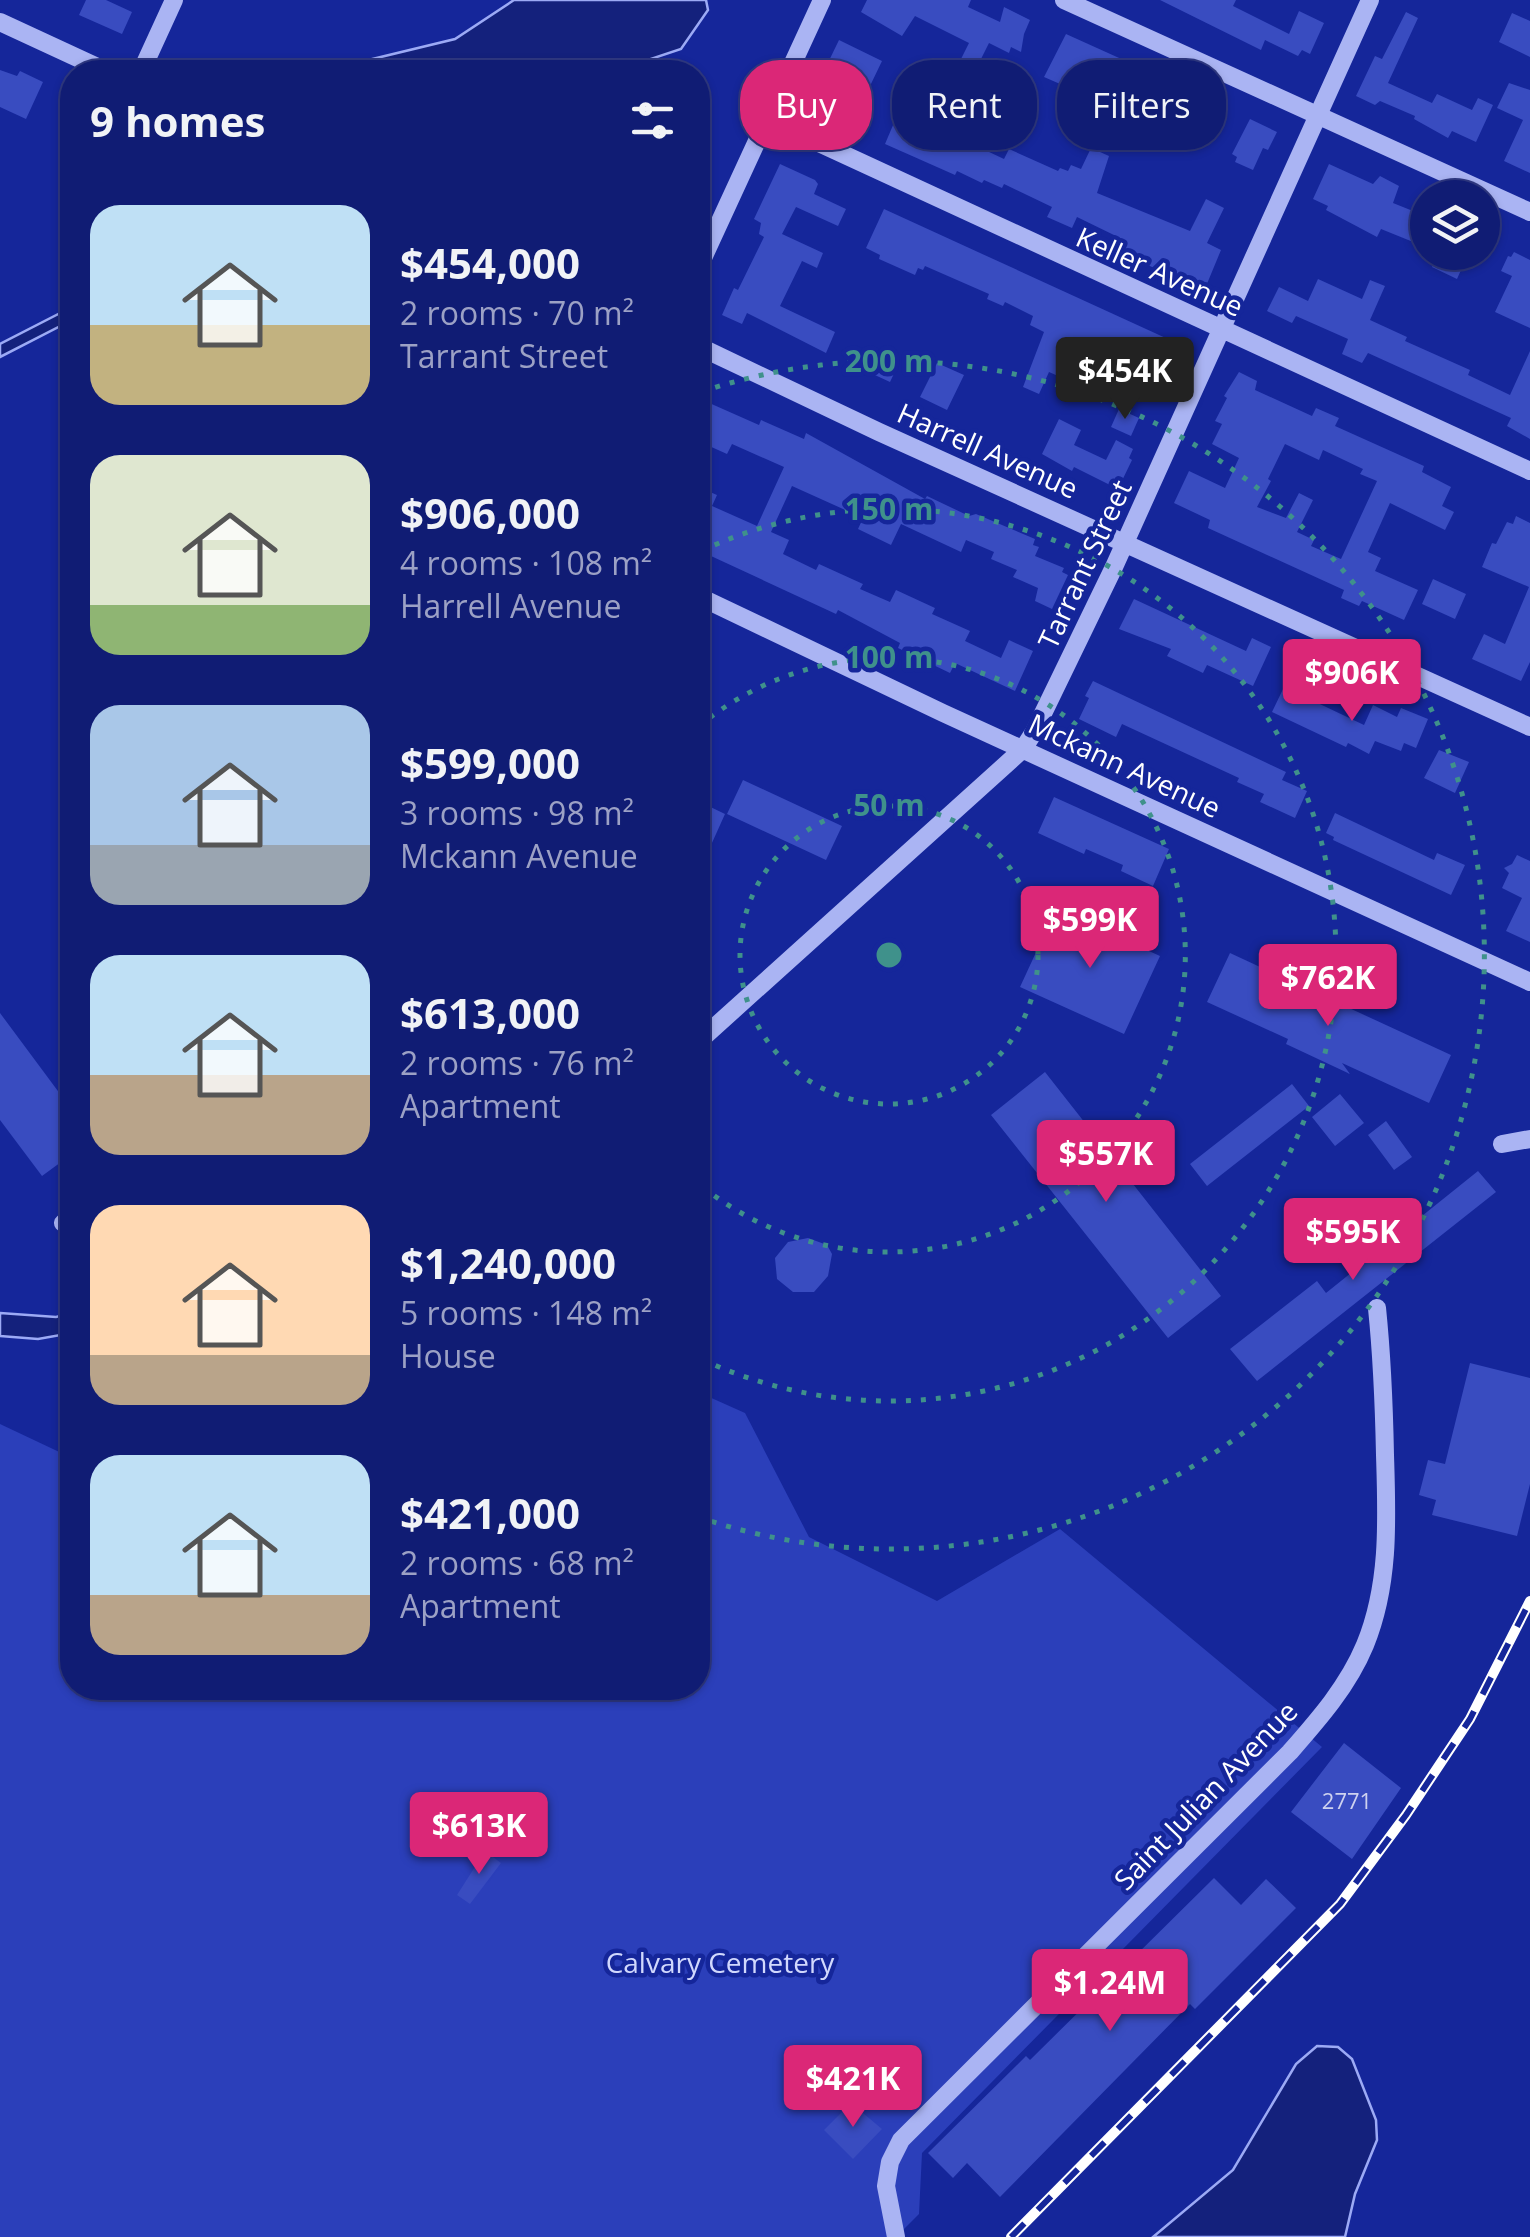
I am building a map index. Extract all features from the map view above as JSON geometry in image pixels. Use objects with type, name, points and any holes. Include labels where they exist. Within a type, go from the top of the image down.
[{"type":"street","points":[[146,60],[174,0]]},
{"type":"street","points":[[794,60],[822,0]]},
{"type":"street","points":[[1064,0],[1530,212]]},
{"type":"street","name":"Tarrant Street","points":[[710,1031],[1023,749],[1034,732],[1125,542],[1370,0]]},
{"type":"street","points":[[0,22],[82,60]]},
{"type":"street","points":[[710,244],[753,150]]},
{"type":"street","name":"Keller Avenue","points":[[834,150],[1530,471]]},
{"type":"street","name":"Harrell Avenue","points":[[710,352],[1530,727]]},
{"type":"street","name":"Mckann Avenue","points":[[710,602],[1530,982]]},
{"type":"street","points":[[1502,1144],[1530,1139]]},
{"type":"street","name":"Saint Julian Avenue","points":[[896,2237],[886,2186],[890,2162],[901,2140],[1290,1752],[1329,1708],[1349,1677],[1376,1613],[1388,1532],[1377,1308]]},
{"type":"green space","name":"Calvary Cemetery","points":[[710,1397],[745,1413],[809,1537],[937,1601],[1060,1529],[1322,1747],[922,2153],[919,2214],[896,2237],[0,2237],[0,1424],[60,1452],[60,1700],[710,1700]]},
{"type":"shaded area","points":[[514,0],[706,0],[708,10],[681,49],[648,60],[368,60],[455,39]]},
{"type":"shaded area","points":[[60,313],[60,326],[0,357],[0,344]]},
{"type":"shaded area","points":[[0,1313],[60,1316],[60,1335],[38,1339],[0,1336]]},
{"type":"shaded area","points":[[1317,2046],[1338,2047],[1352,2059],[1376,2120],[1377,2140],[1355,2194],[1345,2237],[1153,2237],[1233,2170],[1296,2064]]},
{"type":"building","points":[[86,0],[106,0],[132,12],[122,34],[79,15]]},
{"type":"building","points":[[867,0],[971,0],[968,7],[1000,22],[1004,7],[1030,20],[1021,52],[1011,47],[1009,53],[989,43],[980,60],[960,60],[969,43],[915,16],[902,36],[861,12]]},
{"type":"building","points":[[1160,0],[1236,0],[1233,6],[1289,34],[1299,11],[1324,23],[1310,54],[1302,50],[1298,56],[1265,40],[1261,50]]},
{"type":"building","points":[[1406,12],[1418,18],[1388,83],[1432,103],[1437,94],[1472,110],[1478,98],[1493,105],[1476,142],[1452,131],[1448,138],[1414,119],[1415,116],[1356,96],[1375,56],[1382,59]]},
{"type":"building","points":[[1512,13],[1530,21],[1530,57],[1499,42]]},
{"type":"building","points":[[1066,34],[1124,60],[1057,60],[1057,83],[1044,77]]},
{"type":"building","points":[[839,40],[882,61],[872,82],[872,60],[829,60]]},
{"type":"building","points":[[0,70],[17,76],[20,71],[43,82],[26,119],[0,107]]},
{"type":"building","points":[[1509,83],[1530,90],[1530,173],[1504,161],[1523,120],[1497,108]]},
{"type":"building","points":[[1250,119],[1277,132],[1268,150],[1263,148],[1253,170],[1235,162],[1237,157],[1232,154]]},
{"type":"building","points":[[892,128],[892,147],[885,144]]},
{"type":"building","points":[[899,150],[985,150],[1004,159],[1011,150],[1058,171],[1068,171],[1071,165],[1081,169],[1090,150],[1096,150],[1109,156],[1097,193],[1190,231],[1206,199],[1224,208],[1207,243],[1221,250],[1204,291],[1111,248],[1116,236],[1077,217],[1072,228],[1047,217],[1052,207],[1004,184],[1002,188],[984,180],[982,183],[957,171],[955,175]]},
{"type":"building","points":[[780,164],[815,180],[818,184],[814,194],[846,209],[838,226],[796,207],[782,234],[823,253],[817,268],[802,261],[780,306],[835,332],[826,353],[747,313],[742,324],[722,315],[764,237],[759,234],[761,223],[754,219]]},
{"type":"building","points":[[1329,164],[1373,184],[1380,176],[1399,186],[1393,203],[1410,210],[1410,241],[1381,229],[1377,237],[1313,199]]},
{"type":"building","points":[[884,209],[1181,345],[1159,391],[1080,352],[1067,380],[1049,372],[1039,394],[1023,387],[1044,332],[1030,325],[1033,316],[1005,302],[1003,306],[987,299],[989,294],[925,266],[923,270],[918,268],[915,275],[879,259],[880,255],[866,248]]},
{"type":"building","points":[[1514,252],[1530,260],[1530,328],[1495,312],[1512,276],[1501,271]]},
{"type":"building","points":[[1438,270],[1461,270],[1457,279]]},
{"type":"building","points":[[1318,279],[1362,299],[1370,280],[1385,286],[1370,320],[1407,337],[1405,341],[1470,370],[1468,375],[1510,395],[1530,351],[1530,439],[1507,426],[1511,418],[1368,353],[1362,363],[1342,354],[1348,339],[1296,316],[1292,323],[1267,311],[1279,287],[1308,301]]},
{"type":"building","points":[[874,350],[899,363],[890,382],[864,370]]},
{"type":"building","points":[[937,363],[964,375],[947,410],[920,397]]},
{"type":"building","points":[[1239,372],[1257,381],[1255,390],[1312,416],[1316,408],[1339,418],[1335,426],[1424,466],[1422,472],[1451,487],[1442,506],[1454,512],[1445,530],[1390,503],[1368,552],[1381,558],[1375,571],[1418,590],[1404,620],[1362,601],[1359,606],[1341,598],[1344,590],[1208,528],[1210,520],[1174,503],[1189,471],[1225,488],[1239,458],[1212,444],[1222,424],[1215,421],[1227,398],[1224,396]],"holes":[[[1285,444],[1319,460],[1323,450],[1363,469],[1360,474],[1377,481],[1341,559],[1311,546],[1314,540],[1297,532],[1313,500],[1299,493],[1286,518],[1257,507]]]},
{"type":"building","points":[[710,403],[804,439],[806,433],[925,499],[927,496],[969,516],[976,514],[1035,539],[1033,545],[1039,547],[1035,556],[1064,568],[1062,572],[1068,575],[1052,609],[1035,601],[1038,588],[1013,577],[1017,570],[991,559],[994,552],[966,540],[961,552],[901,524],[891,545],[858,529],[863,518],[792,486],[771,532],[789,540],[783,554],[816,570],[819,564],[863,584],[860,589],[890,602],[896,590],[935,608],[932,614],[970,631],[965,641],[1001,658],[1009,640],[1033,651],[1015,691],[955,663],[950,673],[898,648],[900,643],[838,610],[836,614],[710,556],[710,492],[717,495],[712,506],[757,526],[784,467],[732,444],[727,454],[710,446]]},
{"type":"building","points":[[1119,409],[1139,418],[1131,436],[1111,427]]},
{"type":"building","points":[[1059,419],[1081,430],[1074,445],[1106,460],[1116,440],[1133,449],[1118,489],[1042,454]]},
{"type":"building","points":[[1516,516],[1530,523],[1530,662],[1521,681],[1472,659],[1484,634],[1505,644],[1529,587],[1482,567],[1492,543],[1496,544],[1507,522],[1513,524]]},
{"type":"building","points":[[1433,579],[1466,594],[1455,619],[1422,604]]},
{"type":"building","points":[[1134,599],[1246,651],[1252,638],[1271,647],[1253,686],[1207,665],[1203,673],[1167,656],[1171,649],[1119,629]]},
{"type":"building","points":[[1093,681],[1286,772],[1282,780],[1307,791],[1295,818],[1260,802],[1264,794],[1237,782],[1239,778],[1122,724],[1116,737],[1079,719]]},
{"type":"building","points":[[1284,687],[1364,725],[1373,705],[1397,717],[1401,708],[1428,719],[1416,748],[1404,743],[1401,751],[1375,741],[1369,754],[1272,712]]},
{"type":"building","points":[[1439,750],[1469,762],[1455,793],[1424,778]]},
{"type":"building","points":[[743,780],[842,826],[826,860],[727,814]]},
{"type":"building","points":[[1054,797],[1169,849],[1153,886],[1121,871],[1123,865],[1086,849],[1084,854],[1038,833]]},
{"type":"building","points":[[710,807],[725,814],[710,847]]},
{"type":"building","points":[[1335,813],[1434,860],[1437,853],[1465,865],[1451,895],[1333,840],[1326,833]]},
{"type":"building","points":[[1517,855],[1530,861],[1530,942],[1506,931],[1522,898],[1502,888],[1509,873],[1504,868]]},
{"type":"building","points":[[1056,909],[1160,956],[1124,1034],[1020,987]]},
{"type":"building","points":[[1230,953],[1451,1055],[1429,1103],[1342,1063],[1350,1074],[1286,1044],[1288,1039],[1207,1002]]},
{"type":"building","points":[[0,1013],[60,1094],[60,1163],[42,1176],[0,1120]]},
{"type":"building","points":[[1045,1072],[1221,1296],[1168,1338],[991,1115]]},
{"type":"building","points":[[1292,1084],[1309,1106],[1207,1186],[1190,1164]]},
{"type":"building","points":[[1340,1094],[1364,1123],[1335,1146],[1312,1117]]},
{"type":"building","points":[[1386,1121],[1412,1157],[1394,1170],[1368,1135]]},
{"type":"building","points":[[1478,1171],[1496,1192],[1257,1381],[1230,1349],[1317,1281],[1326,1293]]},
{"type":"building","points":[[808,1238],[827,1245],[832,1254],[828,1276],[814,1292],[793,1292],[777,1279],[775,1258],[788,1242]]},
{"type":"building","points":[[1470,1363],[1530,1378],[1530,1484],[1517,1536],[1432,1515],[1436,1500],[1419,1495],[1428,1460],[1445,1464]]},
{"type":"building","points":[[1344,1743],[1401,1788],[1352,1859],[1291,1812]]},
{"type":"building","points":[[485,1851],[501,1863],[470,1904],[457,1895]]},
{"type":"building","points":[[1214,1878],[1241,1905],[1266,1879],[1296,1908],[1195,2009],[1190,2004],[1000,2197],[967,2163],[953,2178],[928,2153],[1026,2056],[1030,2060]]},
{"type":"building","points":[[851,2103],[882,2129],[853,2159],[824,2130]]},
{"type":"railway","points":[[1011,2237],[1340,1904],[1470,1719],[1530,1601]]}]
